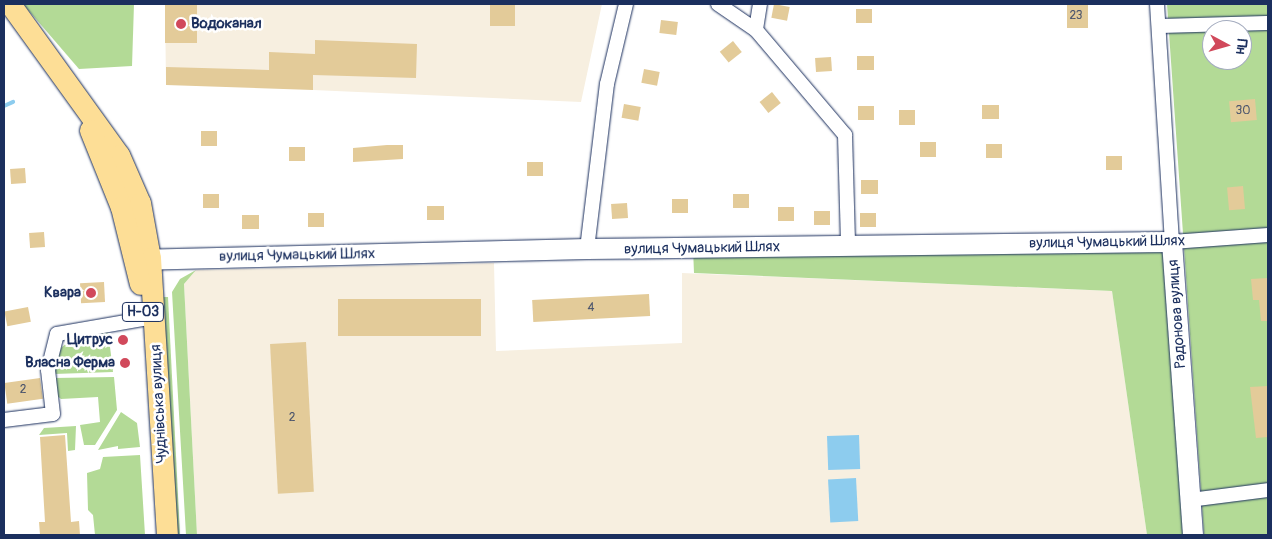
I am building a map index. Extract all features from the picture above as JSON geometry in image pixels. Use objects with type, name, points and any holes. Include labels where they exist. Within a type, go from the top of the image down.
[{"type":"main road","name":"Чуднівська вулиця","points":[[11,12],[70,85],[127,170],[144,219],[143,259],[166,535]]},
{"type":"main road","name":"Чуднівська вулиця","points":[[149,318],[158,535]]},
{"type":"street","points":[[586,249],[607,84],[626,4]]},
{"type":"street","points":[[718,4],[756,30],[846,134],[848,245]]},
{"type":"street","points":[[756,30],[760,4]]},
{"type":"street","name":"Радонова вулиця","points":[[1157,4],[1193,535]]},
{"type":"street","points":[[1158,26],[1268,23]]},
{"type":"street","name":"вулиця Чумацький Шлях","points":[[143,259],[586,249],[1172,242],[1268,235]]},
{"type":"street","points":[[4,420],[53,414],[48,370],[57,334],[149,318]]},
{"type":"street","points":[[1190,500],[1268,490]]},
{"type":"shaded area","points":[[165,4],[602,4],[581,102],[313,90],[286,85],[166,85]]},
{"type":"shaded area","points":[[494,263],[496,351],[682,343],[682,273],[1112,291],[1147,535],[197,535],[184,284],[196,270]]},
{"type":"green space","points":[[23,4],[134,4],[132,66],[79,69]]},
{"type":"green space","points":[[1167,4],[1268,4],[1268,535],[1204,535]]},
{"type":"green space","points":[[1172,242],[1193,535],[1147,535],[1112,291],[694,273],[693,248]]},
{"type":"green space","points":[[196,270],[184,284],[197,535],[186,535],[172,292],[180,279]]},
{"type":"green space","points":[[162,297],[168,297],[180,535],[175,535]]},
{"type":"green space","points":[[108,330],[113,372],[54,374],[61,348],[69,341]]},
{"type":"green space","points":[[114,377],[117,410],[95,445],[84,445],[80,425],[100,422],[98,397],[61,399],[56,395],[54,378]]},
{"type":"green space","points":[[121,412],[137,423],[140,447],[118,449],[118,446],[98,450]]},
{"type":"green space","points":[[76,426],[75,450],[68,451],[67,433],[39,435],[44,428]]},
{"type":"green space","points":[[140,455],[145,535],[95,535],[93,515],[88,510],[87,473],[100,469],[103,457]]},
{"type":"water","points":[[859,435],[860,469],[828,470],[827,436]]},
{"type":"water","points":[[856,478],[858,521],[830,522],[828,479]]},
{"type":"building","name":"Водоканал","points":[[165,4],[197,4],[197,43],[165,43]]},
{"type":"building","points":[[490,4],[515,4],[515,26],[490,26]]},
{"type":"building","points":[[774,4],[790,7],[787,21],[771,18]]},
{"type":"building","points":[[1067,4],[1088,4],[1088,28],[1067,28]]},
{"type":"building","points":[[856,9],[872,9],[872,23],[856,23]]},
{"type":"building","points":[[661,20],[678,22],[676,35],[659,33]]},
{"type":"building","points":[[315,40],[417,44],[416,78],[313,75],[313,90],[166,85],[166,67],[269,70],[269,52],[315,54]]},
{"type":"building","points":[[733,41],[742,52],[729,63],[720,52]]},
{"type":"building","points":[[857,56],[874,56],[874,70],[857,70]]},
{"type":"building","points":[[831,57],[832,71],[816,72],[815,58]]},
{"type":"building","points":[[644,69],[660,72],[657,86],[641,83]]},
{"type":"building","points":[[772,92],[781,103],[768,113],[760,102]]},
{"type":"building","points":[[1255,99],[1257,120],[1231,122],[1229,101]]},
{"type":"building","points":[[624,104],[641,107],[638,121],[622,118]]},
{"type":"building","points":[[982,105],[999,105],[999,119],[982,119]]},
{"type":"building","points":[[858,106],[874,106],[874,120],[858,120]]},
{"type":"building","points":[[899,110],[915,110],[915,125],[899,125]]},
{"type":"building","points":[[201,131],[217,131],[217,146],[201,146]]},
{"type":"building","points":[[920,142],[936,142],[936,157],[920,157]]},
{"type":"building","points":[[986,144],[1002,144],[1002,158],[986,158]]},
{"type":"building","points":[[403,145],[403,159],[353,162],[353,148]]},
{"type":"building","points":[[289,147],[305,147],[305,161],[289,161]]},
{"type":"building","points":[[1106,156],[1122,156],[1122,170],[1106,170]]},
{"type":"building","points":[[527,162],[543,162],[543,176],[527,176]]},
{"type":"building","points":[[25,168],[26,183],[11,184],[10,169]]},
{"type":"building","points":[[861,180],[878,180],[878,194],[861,194]]},
{"type":"building","points":[[1243,186],[1245,209],[1229,210],[1227,187]]},
{"type":"building","points":[[203,194],[219,194],[219,208],[203,208]]},
{"type":"building","points":[[733,194],[749,194],[749,208],[733,208]]},
{"type":"building","points":[[672,199],[688,199],[688,213],[672,213]]},
{"type":"building","points":[[627,203],[628,218],[612,219],[611,204]]},
{"type":"building","points":[[427,206],[444,206],[444,220],[427,220]]},
{"type":"building","points":[[778,207],[794,207],[794,221],[778,221]]},
{"type":"building","points":[[814,211],[830,211],[830,225],[814,225]]},
{"type":"building","points":[[308,213],[324,213],[324,227],[308,227]]},
{"type":"building","points":[[860,213],[876,213],[876,227],[860,227]]},
{"type":"building","points":[[242,215],[259,215],[259,229],[242,229]]},
{"type":"building","points":[[44,232],[45,247],[30,248],[29,233]]},
{"type":"building","points":[[1268,278],[1268,321],[1261,321],[1259,300],[1253,300],[1251,279]]},
{"type":"building","points":[[104,282],[105,302],[81,303],[80,283]]},
{"type":"building","points":[[649,294],[650,316],[533,322],[532,300]]},
{"type":"building","points":[[338,299],[481,299],[481,336],[338,336]]},
{"type":"building","points":[[28,307],[31,322],[7,326],[4,312]]},
{"type":"building","points":[[306,342],[314,492],[278,494],[270,344]]},
{"type":"building","points":[[40,378],[43,399],[7,404],[4,383]]},
{"type":"building","points":[[1268,386],[1268,437],[1256,438],[1250,387]]},
{"type":"building","points":[[65,435],[71,522],[79,521],[80,535],[40,535],[39,522],[45,522],[40,437]]},
{"type":"waterway","points":[[4,106],[13,102]]},
{"type":"place","name":"Водоканал","points":[[181,24]]},
{"type":"place","name":"Квара","points":[[91,293]]},
{"type":"place","name":"Цитрус","points":[[123,340]]},
{"type":"place","name":"Власна Ферма","points":[[125,363]]}]
